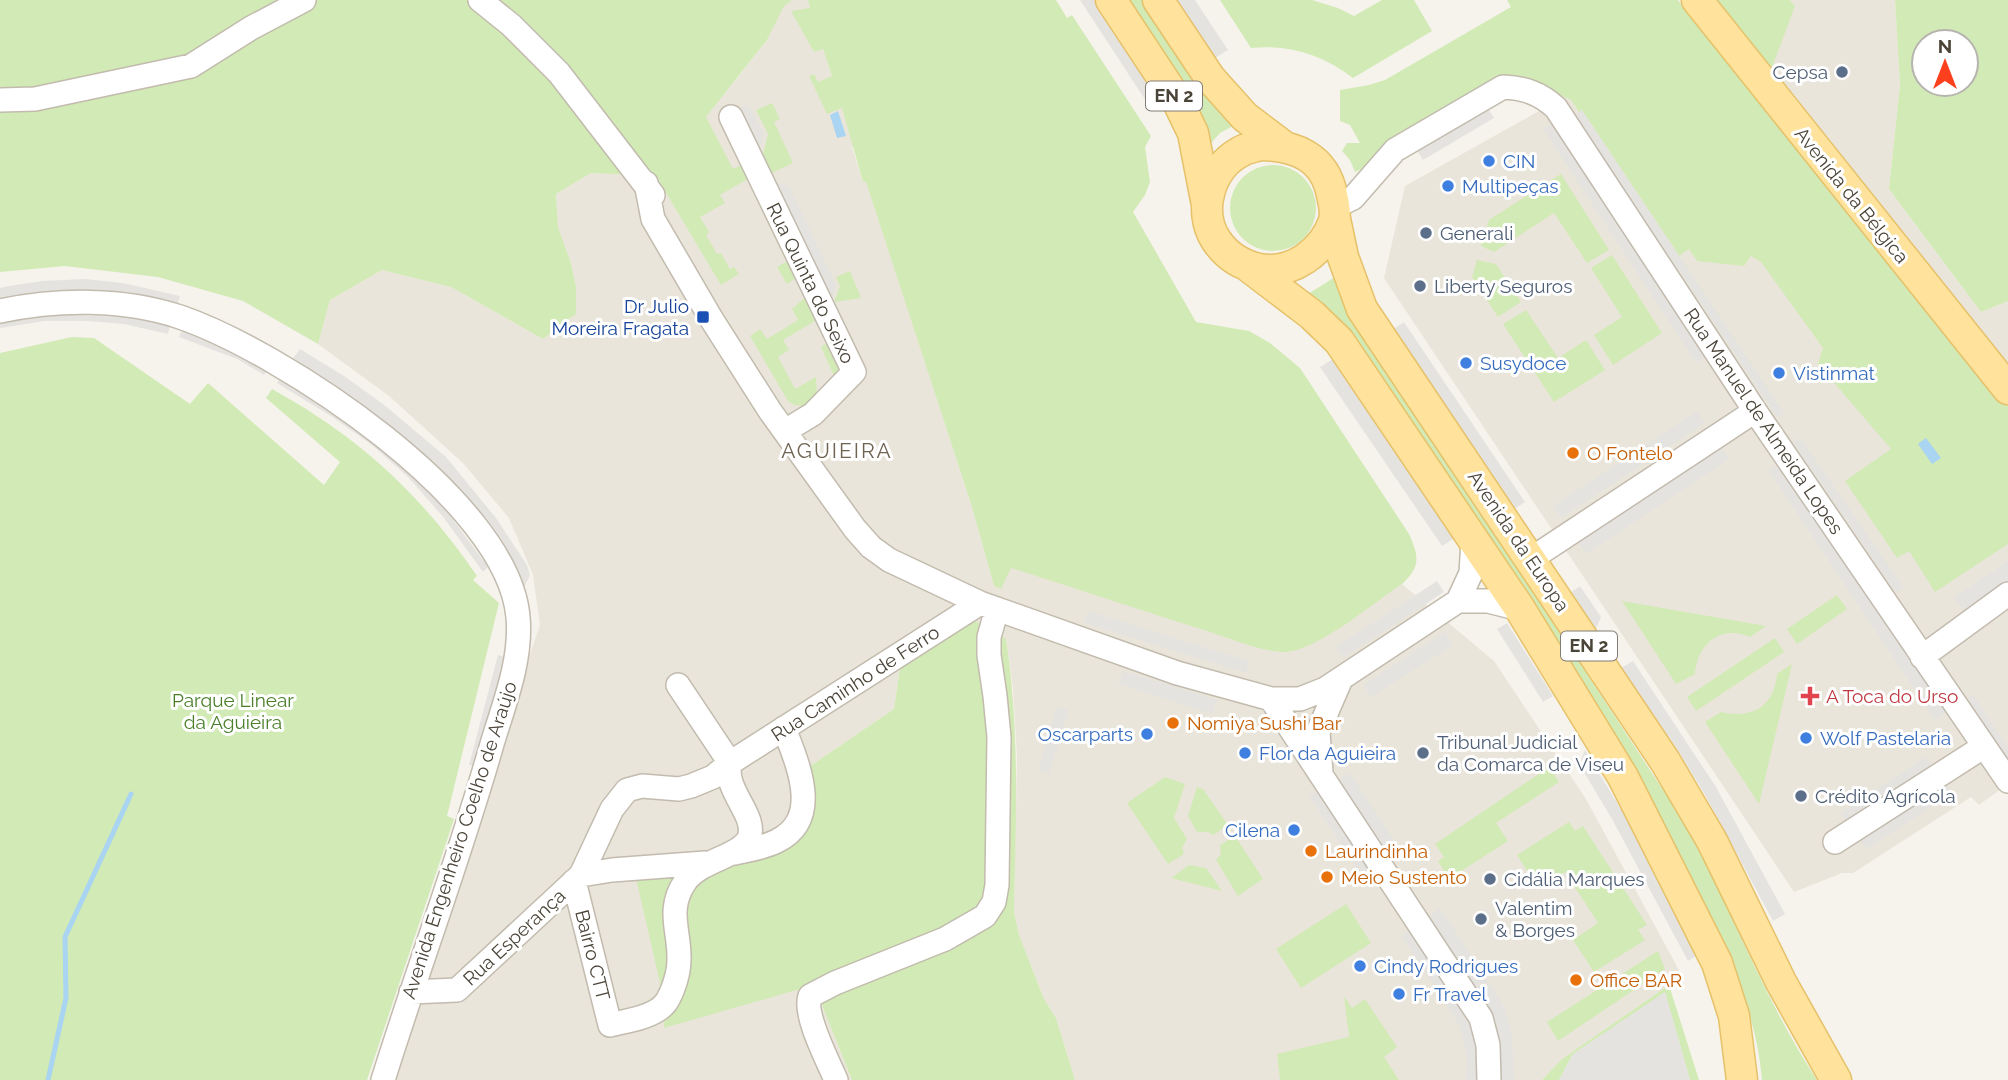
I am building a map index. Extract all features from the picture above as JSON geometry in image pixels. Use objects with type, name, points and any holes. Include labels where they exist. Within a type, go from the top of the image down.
[{"type":"main road","name":"EN 2","points":[[1111,0],[1177,100],[1193,133],[1213,236],[1235,260],[1249,267]]},
{"type":"main road","name":"EN 2","points":[[1158,0],[1210,78],[1244,117],[1282,145],[1303,153],[1320,169],[1331,190],[1335,213]]},
{"type":"main road","name":"Avenida da Bélgica","points":[[1697,0],[2008,388]]},
{"type":"main road","points":[[1207,205],[1211,184],[1222,165],[1240,152],[1260,145],[1282,145]]},
{"type":"main road","points":[[1249,267],[1268,270],[1287,268],[1304,260],[1318,248],[1335,213]]},
{"type":"main road","name":"Avenida da Europa","points":[[1335,213],[1343,257],[1362,309],[1639,720],[1689,800],[1789,996],[1836,1080]]},
{"type":"main road","name":"Avenida da Europa","points":[[1249,267],[1312,315],[1339,341],[1520,609],[1599,735],[1697,921],[1727,992],[1739,1042],[1742,1080]]},
{"type":"main road","points":[[1789,996],[1836,1048],[1860,1080]]},
{"type":"street","points":[[0,100],[35,99],[191,66],[251,28],[304,0]]},
{"type":"street","points":[[480,0],[511,25],[559,73],[646,183],[732,323],[809,464]]},
{"type":"street","name":"Rua Manuel de Almeida Lopes","points":[[1335,213],[1353,198],[1395,150],[1503,87],[1522,88],[1536,93],[1556,108],[1755,411],[2008,781]]},
{"type":"street","name":"Rua Quinta do Seixo","points":[[731,117],[854,372],[813,414],[790,428]]},
{"type":"street","points":[[646,183],[653,219],[666,242],[766,405],[855,529],[871,547],[889,560],[988,606],[1177,673],[1271,699],[1300,699],[1325,689],[1458,601],[1471,573],[1473,541]]},
{"type":"street","name":"Avenida Engenheiro Coelho de Araújo","points":[[0,311],[31,304],[76,301],[124,306],[178,317],[244,345],[313,384],[417,464],[460,507],[490,546],[512,586],[518,617],[514,666],[482,780],[383,1080]]},
{"type":"street","points":[[1531,559],[1755,411]]},
{"type":"street","points":[[1922,656],[2008,594]]},
{"type":"street","points":[[1458,601],[1488,601],[1520,609]]},
{"type":"street","points":[[836,1080],[811,1020],[807,1002],[810,996],[835,983],[945,939],[985,916],[994,902],[997,885],[999,737],[989,655],[988,606]]},
{"type":"street","name":"Rua Caminho de Ferro","points":[[577,878],[612,809],[627,790],[642,786],[680,789],[713,777],[784,728],[988,606]]},
{"type":"street","points":[[1318,732],[1342,678]]},
{"type":"street","points":[[678,685],[730,763]]},
{"type":"street","points":[[1271,699],[1481,1018],[1488,1045],[1489,1080]]},
{"type":"street","points":[[1300,699],[1313,714],[1318,732],[1321,776]]},
{"type":"street","name":"Bairro CTT","points":[[705,863],[686,880],[677,900],[674,923],[680,957],[676,979],[665,1005],[654,1013],[610,1025],[577,878],[612,870],[705,863],[766,846],[785,837],[801,813],[804,799],[802,781],[784,728]]},
{"type":"street","points":[[1835,842],[1983,747]]},
{"type":"street","name":"Bairro CTT","points":[[728,855],[743,846],[749,839],[751,830],[728,777],[730,763]]},
{"type":"street","name":"Rua Esperança","points":[[411,992],[457,990],[577,878]]},
{"type":"shaded area","points":[[786,0],[808,0],[863,182],[866,181],[972,507],[994,586],[1010,567],[1230,638],[1289,652],[1328,634],[1402,584],[1494,661],[1586,799],[1680,972],[1669,985],[1562,1059],[1542,1080],[1075,1080],[1056,1018],[1044,999],[1019,935],[1014,912],[1017,757],[1013,688],[1006,639],[900,668],[894,709],[800,773],[814,985],[852,1080],[382,1080],[540,625],[533,575],[509,518],[463,463],[389,396],[318,344],[330,300],[382,270],[451,287],[543,339],[576,314],[576,287],[571,263],[558,227],[556,194],[591,173],[656,176],[767,40]]},
{"type":"shaded area","points":[[1080,0],[1097,0],[1158,94],[1146,101]]},
{"type":"shaded area","points":[[1177,0],[1195,0],[1228,50],[1215,58]]},
{"type":"shaded area","points":[[1790,0],[1895,0],[1900,85],[1889,189],[1981,312],[2008,301],[2008,784],[1979,805],[1971,797],[1853,873],[1842,873],[1794,892],[1384,278],[1405,186],[1564,97],[1571,100],[1579,112],[1582,110],[1679,255],[1689,249],[1795,6]]},
{"type":"shaded area","points":[[746,105],[752,110],[764,135],[759,154],[736,109]]},
{"type":"shaded area","points":[[1486,105],[1494,118],[1423,160],[1415,147]]},
{"type":"shaded area","points":[[1582,110],[1784,413],[1777,417],[1575,115]]},
{"type":"shaded area","points":[[1555,122],[1708,356],[1696,363],[1543,129]]},
{"type":"shaded area","points":[[771,181],[789,186],[836,285],[830,304]]},
{"type":"shaded area","points":[[85,279],[123,283],[180,296],[177,306],[121,293],[84,290],[43,291],[0,298],[0,288],[42,281]]},
{"type":"shaded area","points":[[45,314],[125,317],[170,326],[168,334],[124,324],[87,321],[45,321],[0,328],[0,320]]},
{"type":"shaded area","points":[[1404,322],[1525,502],[1513,510],[1392,330]]},
{"type":"shaded area","points":[[182,330],[268,369],[264,375],[237,359],[179,337]]},
{"type":"shaded area","points":[[300,349],[383,404],[446,457],[496,518],[527,565],[530,575],[522,592],[513,565],[434,466],[373,413],[292,360]]},
{"type":"shaded area","points":[[1333,359],[1455,538],[1442,546],[1320,367]]},
{"type":"shaded area","points":[[281,376],[338,412],[414,473],[449,514],[488,567],[483,572],[444,518],[409,478],[372,445],[277,383]]},
{"type":"shaded area","points":[[1697,411],[1705,423],[1561,518],[1553,506]]},
{"type":"shaded area","points":[[1800,437],[1904,588],[1896,593],[1794,444]]},
{"type":"shaded area","points":[[1722,448],[1729,459],[1586,554],[1578,543]]},
{"type":"shaded area","points":[[1781,463],[1947,712],[1935,720],[1769,471]]},
{"type":"shaded area","points":[[2008,561],[2008,580],[1963,610],[1954,597]]},
{"type":"shaded area","points":[[1437,581],[1444,592],[1343,658],[1336,647]]},
{"type":"shaded area","points":[[1580,586],[1601,617],[1595,631],[1570,593]]},
{"type":"shaded area","points":[[1088,611],[1249,661],[1246,673],[1084,623]]},
{"type":"shaded area","points":[[1507,623],[1553,696],[1543,702],[1497,629]]},
{"type":"shaded area","points":[[1445,632],[1453,645],[1371,697],[1363,685]]},
{"type":"shaded area","points":[[498,655],[506,657],[477,767],[469,765]]},
{"type":"shaded area","points":[[1633,661],[1716,787],[1785,914],[1773,921],[1704,793],[1676,747],[1621,668]]},
{"type":"shaded area","points":[[1123,671],[1217,700],[1213,714],[1118,684]]},
{"type":"shaded area","points":[[1973,694],[2008,748],[2008,762],[1967,698]]},
{"type":"shaded area","points":[[1057,707],[1069,710],[1049,773],[1038,770]]},
{"type":"shaded area","points":[[1585,750],[1622,811],[1698,955],[1688,961],[1612,819],[1579,764]]},
{"type":"shaded area","points":[[1926,757],[1934,769],[1849,824],[1840,813]]},
{"type":"shaded area","points":[[1350,773],[1405,857],[1393,864],[1338,780]]},
{"type":"shaded area","points":[[1944,782],[1952,793],[1867,849],[1858,838]]},
{"type":"shaded area","points":[[1321,789],[1375,873],[1365,880],[1309,796]]},
{"type":"shaded area","points":[[1440,908],[1503,1004],[1512,1033],[1514,1080],[1499,1080],[1498,1041],[1490,1012],[1428,916]]},
{"type":"shaded area","points":[[1412,928],[1470,1018],[1478,1041],[1479,1080],[1465,1080],[1467,1059],[1461,1028],[1402,936]]},
{"type":"shaded area","points":[[1665,992],[1690,1080],[1559,1080],[1573,1054]]},
{"type":"green space","points":[[0,0],[791,1],[784,6],[767,40],[706,117],[733,169],[744,164],[751,177],[720,195],[725,203],[700,217],[717,254],[721,253],[730,269],[734,267],[739,274],[721,285],[656,176],[591,173],[556,194],[558,227],[571,263],[576,287],[576,314],[543,339],[451,287],[382,270],[330,300],[318,344],[243,301],[158,277],[65,266],[0,272]]},
{"type":"green space","points":[[808,0],[1056,0],[1067,18],[1072,15],[1151,136],[1145,147],[1150,182],[1133,212],[1196,322],[1249,331],[1270,343],[1300,368],[1409,534],[1416,561],[1413,572],[1402,584],[1321,640],[1284,652],[1252,646],[1011,568],[1001,589],[994,586],[972,507],[866,182],[863,182],[842,108],[827,114],[809,76],[814,74],[818,82],[832,76],[823,49],[814,52],[791,11],[810,8]]},
{"type":"green space","points":[[1130,0],[1146,0],[1237,124],[1220,133],[1212,142],[1207,143],[1196,105]]},
{"type":"green space","points":[[1220,0],[1312,0],[1354,16],[1382,0],[1414,0],[1432,31],[1353,78],[1330,63],[1305,53],[1279,48],[1251,48]]},
{"type":"green space","points":[[1507,0],[1678,0],[1814,163],[2008,406],[2008,544],[1935,592],[1909,551],[1897,558],[1845,481],[1891,449],[1818,364],[1823,348],[1761,262],[1751,256],[1744,266],[1697,261],[1689,249],[1679,256],[1582,111],[1579,112],[1571,100],[1515,76],[1501,77],[1392,138],[1362,169],[1355,172],[1342,151],[1347,143],[1360,143],[1350,125],[1340,121],[1340,90],[1385,80],[1511,7]]},
{"type":"green space","points":[[1715,0],[1790,0],[1795,6],[1771,70]]},
{"type":"green space","points":[[1895,0],[2008,0],[2008,301],[1981,312],[1889,189],[1900,85]]},
{"type":"green space","points":[[772,103],[780,119],[774,122],[793,163],[772,173],[763,154],[768,134],[756,110]]},
{"type":"green space","points":[[1273,165],[1290,168],[1304,177],[1313,191],[1316,208],[1313,225],[1304,239],[1290,248],[1273,251],[1256,248],[1242,239],[1233,225],[1230,208],[1233,191],[1242,177],[1256,168]]},
{"type":"green space","points":[[1561,174],[1609,250],[1587,263],[1554,213],[1494,252],[1481,246],[1489,220]]},
{"type":"green space","points":[[1612,255],[1662,333],[1613,365],[1594,335],[1622,317],[1591,268]]},
{"type":"green space","points":[[791,259],[799,276],[787,284],[777,267]]},
{"type":"green space","points":[[1477,260],[1496,264],[1521,302],[1498,317],[1472,277]]},
{"type":"green space","points":[[850,271],[861,298],[834,302],[840,286],[836,277]]},
{"type":"green space","points":[[1335,277],[1484,517],[1682,819],[1780,1017],[1817,1080],[1762,1080],[1753,1027],[1736,976],[1715,926],[1654,805],[1641,782],[1308,294]]},
{"type":"green space","points":[[808,295],[820,318],[783,340],[789,350],[778,357],[795,389],[816,377],[817,396],[806,406],[794,405],[788,401],[750,336],[760,329],[767,339],[798,320],[792,309]]},
{"type":"green space","points":[[1526,310],[1558,358],[1586,340],[1605,370],[1554,402],[1503,324]]},
{"type":"green space","name":"Parque Linear da Aguieira","points":[[72,337],[94,338],[190,404],[208,383],[324,485],[340,462],[266,398],[272,389],[303,407],[360,448],[410,493],[456,546],[477,576],[473,580],[499,603],[447,816],[454,819],[367,1080],[0,1080],[0,353]]},
{"type":"green space","points":[[830,341],[841,371],[835,378],[821,347]]},
{"type":"green space","points":[[1837,595],[1847,609],[1797,644],[1787,629]]},
{"type":"green space","points":[[1622,601],[1766,626],[1750,637],[1729,633],[1712,639],[1700,654],[1695,674],[1676,684]]},
{"type":"green space","points":[[970,618],[1006,639],[1015,741],[1014,912],[1019,935],[1044,999],[1056,1018],[1075,1080],[852,1080],[814,985],[664,1028],[665,1005],[636,878],[791,829],[800,773],[894,709],[900,668],[920,650]]},
{"type":"green space","points":[[1775,638],[1784,652],[1696,711],[1687,697]]},
{"type":"green space","points":[[1792,664],[1759,804],[1705,722],[1721,712],[1742,714],[1760,708],[1771,695],[1777,674]]},
{"type":"green space","points":[[1549,767],[1559,782],[1496,823],[1508,841],[1449,879],[1438,861],[1444,857],[1435,844]]},
{"type":"green space","points":[[1165,777],[1185,784],[1174,818],[1187,839],[1182,848],[1184,854],[1168,864],[1127,803]]},
{"type":"green space","points":[[1197,787],[1203,789],[1228,825],[1213,835],[1197,832],[1188,816]]},
{"type":"green space","points":[[1569,822],[1575,831],[1583,826],[1647,925],[1638,930],[1645,940],[1594,972],[1573,940],[1598,923],[1565,872],[1538,888],[1517,855]]},
{"type":"green space","points":[[1235,836],[1263,879],[1238,896],[1216,860],[1221,854],[1220,845]]},
{"type":"green space","points":[[1189,865],[1206,868],[1222,891],[1171,878]]},
{"type":"green space","points":[[1346,904],[1371,943],[1301,988],[1276,949]]},
{"type":"green space","points":[[1658,951],[1665,969],[1558,1041],[1547,1022]]},
{"type":"green space","points":[[1669,985],[1699,1080],[1690,1080],[1665,993],[1573,1054],[1559,1080],[1542,1080],[1562,1059]]},
{"type":"green space","points":[[1344,996],[1352,1008],[1365,999],[1397,1047],[1384,1057],[1399,1080],[1280,1080],[1277,1054],[1349,1037]]},
{"type":"water","points":[[838,111],[846,136],[837,138],[830,115]]},
{"type":"water","points":[[1926,438],[1941,458],[1932,464],[1918,444]]},
{"type":"waterway","points":[[48,1080],[66,998],[65,937],[131,794]]},
{"type":"place","name":"Cepsa","points":[[1842,72]]},
{"type":"place","name":"CIN","points":[[1489,161]]},
{"type":"place","name":"Multipeças","points":[[1448,186]]},
{"type":"place","name":"Generali","points":[[1426,233]]},
{"type":"place","name":"Liberty Seguros","points":[[1420,286]]},
{"type":"place","name":"Dr Julio Moreira Fragata","points":[[703,317]]},
{"type":"place","name":"Susydoce","points":[[1466,363]]},
{"type":"place","name":"Vistinmat","points":[[1779,373]]},
{"type":"place","name":"O Fontelo","points":[[1573,453]]},
{"type":"place","name":"A Toca do Urso","points":[[1810,696]]},
{"type":"place","name":"Nomiya Sushi Bar","points":[[1173,723]]},
{"type":"place","name":"Oscarparts","points":[[1147,734]]},
{"type":"place","name":"Wolf Pastelaria","points":[[1806,738]]},
{"type":"place","name":"Flor da Aguieira","points":[[1245,753]]},
{"type":"place","name":"Tribunal Judicial da Comarca de Viseu","points":[[1423,753]]},
{"type":"place","name":"Crédito Agrícola","points":[[1801,796]]},
{"type":"place","name":"Cilena","points":[[1294,830]]},
{"type":"place","name":"Laurindinha","points":[[1311,851]]},
{"type":"place","name":"Meio Sustento","points":[[1327,877]]},
{"type":"place","name":"Cidália Marques","points":[[1490,879]]},
{"type":"place","name":"Valentim & Borges","points":[[1481,919]]},
{"type":"place","name":"Cindy Rodrigues","points":[[1360,966]]},
{"type":"place","name":"Office BAR","points":[[1576,980]]},
{"type":"place","name":"Fr Travel","points":[[1399,994]]},
{"type":"district","name":"AGUIEIRA","points":[[837,451]]}]
